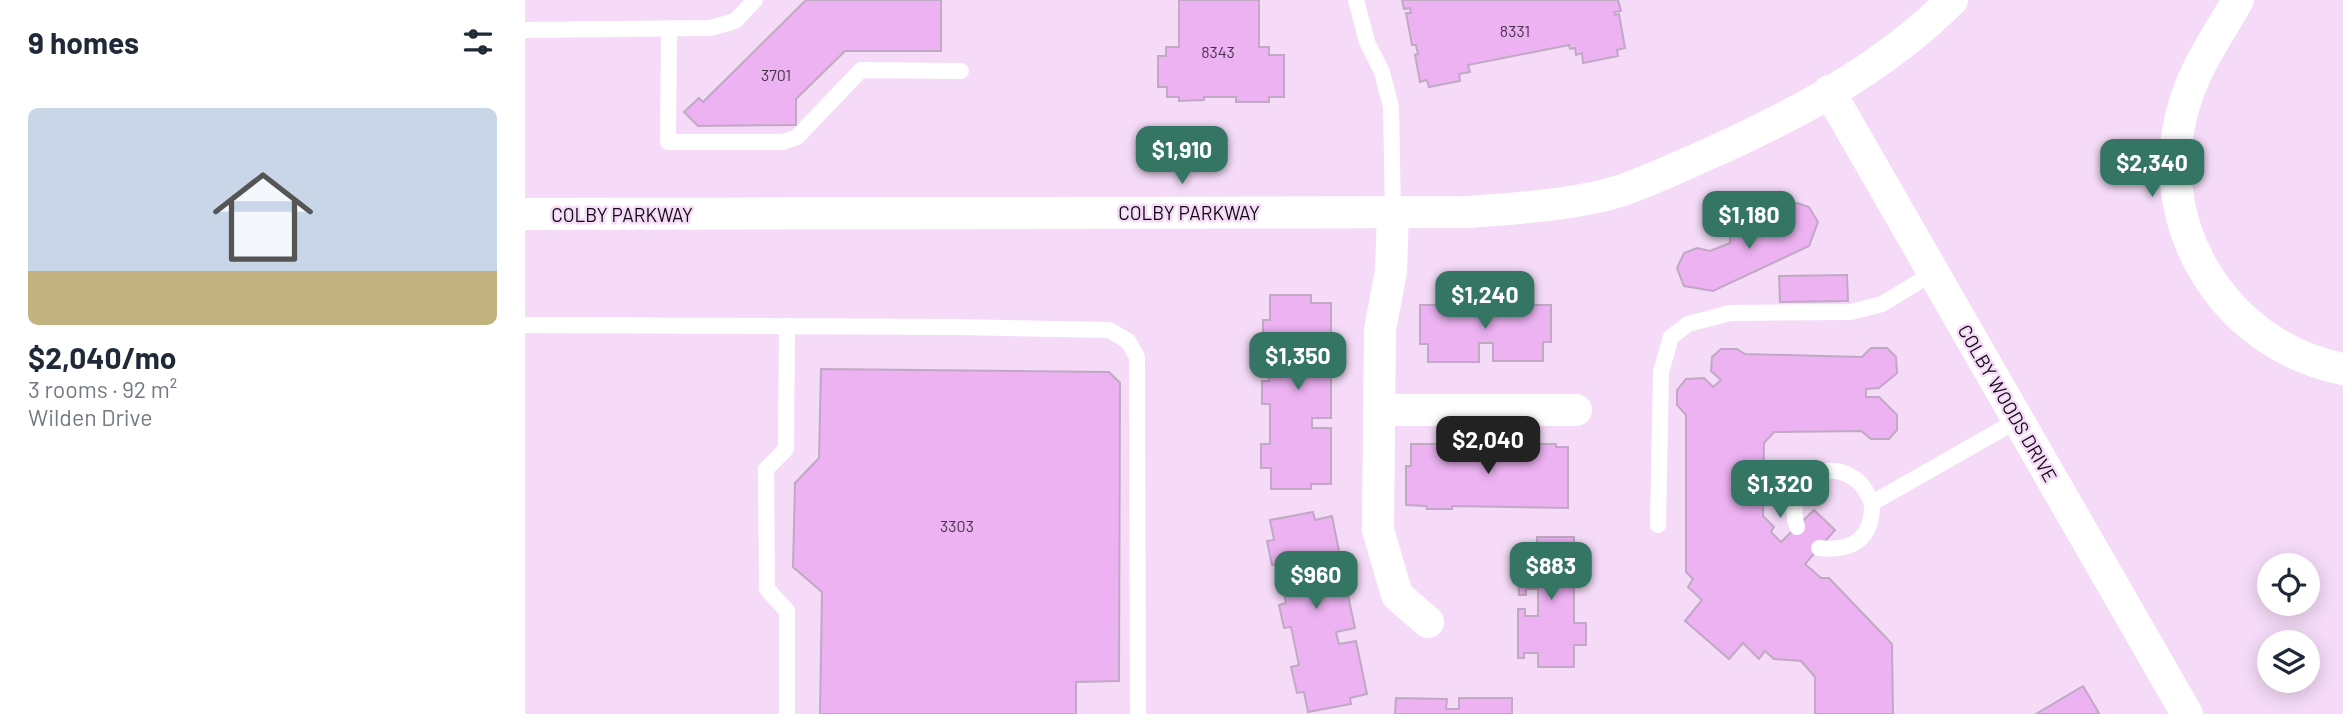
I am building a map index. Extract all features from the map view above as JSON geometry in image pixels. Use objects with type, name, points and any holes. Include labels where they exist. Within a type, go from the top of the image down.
[{"type":"street","name":"COLBY PARKWAY","points":[[525,214],[1470,212],[1550,205],[1621,191],[1756,133],[1888,55],[1926,26],[1952,0]]},
{"type":"street","points":[[2238,0],[2202,62],[2186,99],[2177,138],[2175,164],[2181,215],[2191,246],[2208,278],[2229,306],[2255,330],[2293,354],[2343,369]]},
{"type":"street","name":"COLBY WOODS DRIVE","points":[[1829,91],[2187,714]]},
{"type":"street","points":[[1393,212],[1391,271],[1380,330],[1378,530],[1397,595],[1428,622]]},
{"type":"street","points":[[1379,410],[1576,410]]},
{"type":"lane","points":[[525,30],[710,28],[735,21],[755,0]]},
{"type":"lane","points":[[1356,0],[1367,42],[1382,72],[1391,107],[1393,212]]},
{"type":"lane","points":[[669,29],[667,142],[783,142],[797,136],[861,70],[961,71]]},
{"type":"lane","points":[[1658,525],[1661,372],[1671,337],[1688,324],[1730,313],[1851,312],[1882,304],[1933,273]]},
{"type":"lane","points":[[525,325],[1109,330],[1128,341],[1137,357],[1138,714]]},
{"type":"lane","points":[[787,326],[786,449],[767,470],[767,589],[787,611],[787,714]]},
{"type":"lane","points":[[1872,503],[2018,420]]},
{"type":"lane","points":[[1797,527],[1793,510],[1796,495],[1805,483],[1818,474],[1831,471],[1852,477],[1864,486],[1872,503],[1870,524],[1864,536],[1854,544],[1836,550],[1819,548]]},
{"type":"building","points":[[806,0],[941,0],[941,51],[845,51],[796,99],[796,125],[698,126],[684,112],[699,98],[703,102]]},
{"type":"building","points":[[1179,0],[1259,0],[1259,47],[1269,47],[1269,55],[1284,55],[1284,97],[1269,97],[1269,102],[1236,102],[1236,97],[1204,97],[1204,100],[1179,101],[1179,97],[1167,97],[1167,87],[1158,87],[1158,56],[1166,56],[1166,47],[1179,47]]},
{"type":"building","points":[[1402,0],[1618,0],[1621,11],[1614,12],[1615,15],[1619,14],[1625,48],[1617,50],[1618,56],[1583,63],[1582,53],[1576,55],[1575,48],[1570,49],[1569,45],[1468,65],[1470,72],[1459,74],[1460,81],[1429,87],[1427,80],[1420,82],[1415,55],[1418,54],[1416,45],[1412,45],[1406,13],[1411,13],[1410,8],[1404,9]]},
{"type":"building","points":[[1797,203],[1809,207],[1818,222],[1809,246],[1713,291],[1684,286],[1677,268],[1684,253],[1697,248],[1710,251],[1730,243],[1730,237],[1753,227],[1759,230],[1778,220],[1781,210]]},
{"type":"building","points":[[1847,275],[1848,301],[1780,302],[1779,276]]},
{"type":"building","points":[[1270,295],[1311,295],[1311,303],[1331,303],[1331,356],[1312,356],[1312,364],[1331,364],[1331,418],[1312,418],[1312,428],[1331,428],[1331,484],[1311,484],[1311,489],[1271,489],[1271,468],[1261,468],[1261,444],[1270,444],[1270,404],[1262,404],[1262,381],[1269,381],[1269,343],[1263,343],[1263,320],[1270,320]]},
{"type":"building","points":[[1439,301],[1466,301],[1466,305],[1531,302],[1531,305],[1551,305],[1551,342],[1543,342],[1543,361],[1493,361],[1493,343],[1479,343],[1479,362],[1428,362],[1428,344],[1420,344],[1420,305],[1439,305]]},
{"type":"building","points":[[1871,348],[1887,348],[1896,357],[1897,373],[1879,388],[1866,389],[1866,397],[1879,397],[1897,415],[1897,430],[1889,439],[1871,439],[1861,431],[1774,432],[1764,443],[1763,516],[1774,527],[1771,532],[1781,542],[1814,510],[1835,530],[1805,564],[1821,578],[1829,578],[1892,644],[1893,714],[1815,714],[1815,677],[1801,661],[1774,659],[1765,651],[1759,659],[1743,643],[1729,659],[1685,621],[1702,600],[1688,587],[1693,579],[1686,572],[1686,415],[1677,405],[1677,390],[1686,379],[1704,378],[1713,387],[1721,380],[1711,371],[1712,357],[1721,349],[1737,349],[1745,354],[1862,357]]},
{"type":"building","points":[[821,369],[1109,372],[1120,383],[1119,681],[1076,682],[1076,714],[820,714],[822,592],[793,567],[795,483],[819,458]]},
{"type":"building","points":[[1411,444],[1450,444],[1450,447],[1464,447],[1464,444],[1514,444],[1514,447],[1528,447],[1528,444],[1556,444],[1556,447],[1568,447],[1568,508],[1452,506],[1452,509],[1427,509],[1426,506],[1406,505],[1406,466],[1411,466]]},
{"type":"building","points":[[1313,512],[1315,520],[1332,516],[1342,566],[1325,570],[1327,580],[1344,577],[1355,628],[1336,632],[1339,644],[1356,641],[1367,694],[1350,698],[1351,704],[1308,712],[1304,692],[1297,693],[1291,667],[1299,665],[1291,627],[1284,628],[1279,605],[1286,603],[1278,564],[1272,565],[1267,541],[1274,540],[1270,520]]},
{"type":"building","points":[[1537,537],[1574,537],[1574,557],[1586,557],[1587,581],[1574,581],[1574,623],[1586,623],[1586,645],[1574,645],[1574,667],[1538,667],[1538,653],[1524,653],[1524,658],[1518,658],[1518,609],[1525,609],[1525,616],[1538,616],[1538,589],[1526,589],[1526,595],[1519,595],[1518,545],[1526,545],[1526,550],[1537,550]]},
{"type":"building","points":[[2083,686],[2099,713],[2036,714]]},
{"type":"building","points":[[1396,698],[1447,699],[1446,709],[1459,709],[1459,698],[1512,698],[1512,714],[1395,714]]}]
